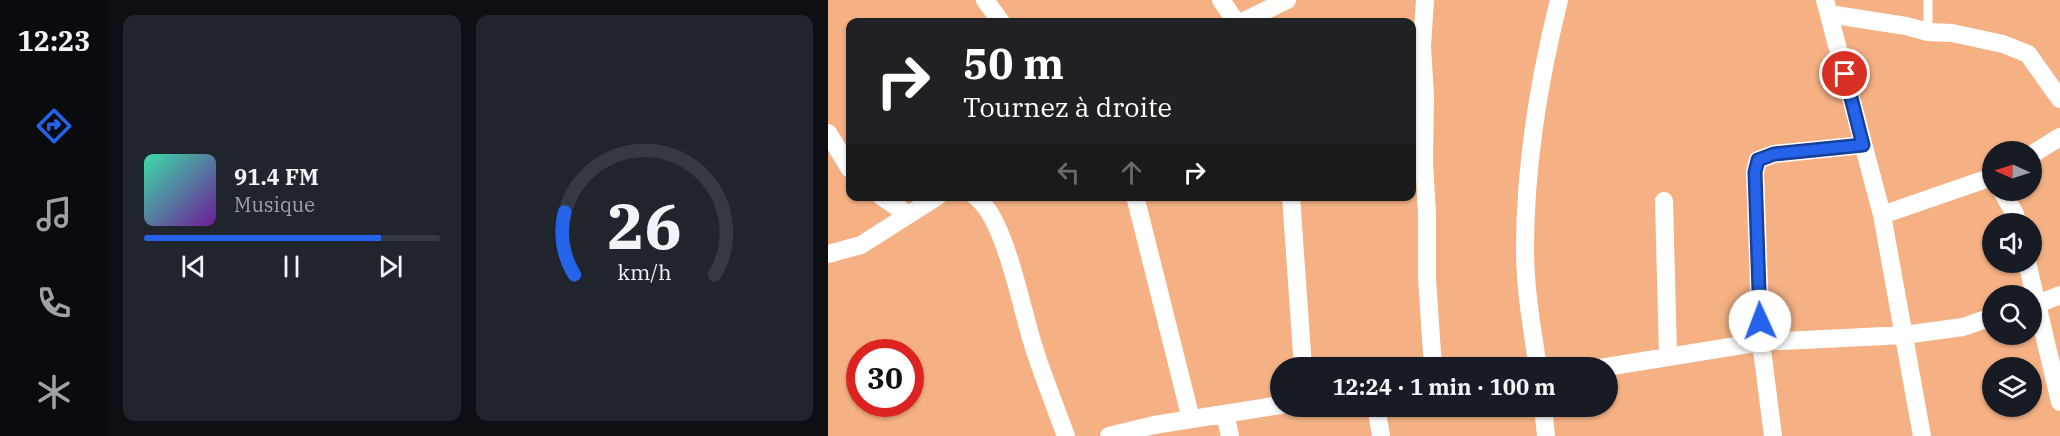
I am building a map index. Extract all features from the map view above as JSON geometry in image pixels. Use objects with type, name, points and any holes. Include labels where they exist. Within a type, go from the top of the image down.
[{"type":"street","points":[[985,0],[998,18]]},
{"type":"street","points":[[1221,0],[1233,18]]},
{"type":"street","points":[[1258,18],[1287,0]]},
{"type":"street","points":[[1425,0],[1422,46],[1425,96],[1424,162],[1427,279],[1432,357]]},
{"type":"street","points":[[1536,357],[1528,295],[1526,209],[1534,131],[1559,0]]},
{"type":"street","points":[[1922,436],[1882,215],[1827,7],[1928,32],[1952,33],[2003,44],[2028,54],[2060,99]]},
{"type":"street","points":[[828,133],[846,162]]},
{"type":"street","points":[[2042,148],[2060,137]]},
{"type":"street","points":[[1773,436],[1761,342],[1755,172],[1758,160],[1774,154],[1863,145]]},
{"type":"street","points":[[1882,215],[1982,180]]},
{"type":"street","points":[[888,201],[909,215]]},
{"type":"street","points":[[828,254],[861,245],[930,201]]},
{"type":"street","points":[[982,201],[1001,235],[1035,352],[1066,436]]},
{"type":"street","points":[[1136,201],[1191,419]]},
{"type":"street","points":[[1291,201],[1302,357]]},
{"type":"street","points":[[1664,201],[1668,355]]},
{"type":"street","points":[[2042,303],[2060,295]]},
{"type":"street","points":[[1618,365],[1761,342],[1904,336],[1963,327],[1982,320]]},
{"type":"street","points":[[2042,336],[2060,402]]},
{"type":"street","points":[[1109,436],[1191,419],[1270,407]]},
{"type":"street","points":[[1225,414],[1230,436]]},
{"type":"street","points":[[1378,417],[1381,436]]},
{"type":"street","points":[[1544,417],[1546,436]]},
{"type":"lane","points":[[1928,0],[1928,32]]},
{"type":"shaded area","points":[[828,0],[2060,0],[2060,436],[828,436]]},
{"type":"route","points":[[1760,321],[1755,172],[1758,160],[1774,154],[1863,145],[1845,74]]}]
